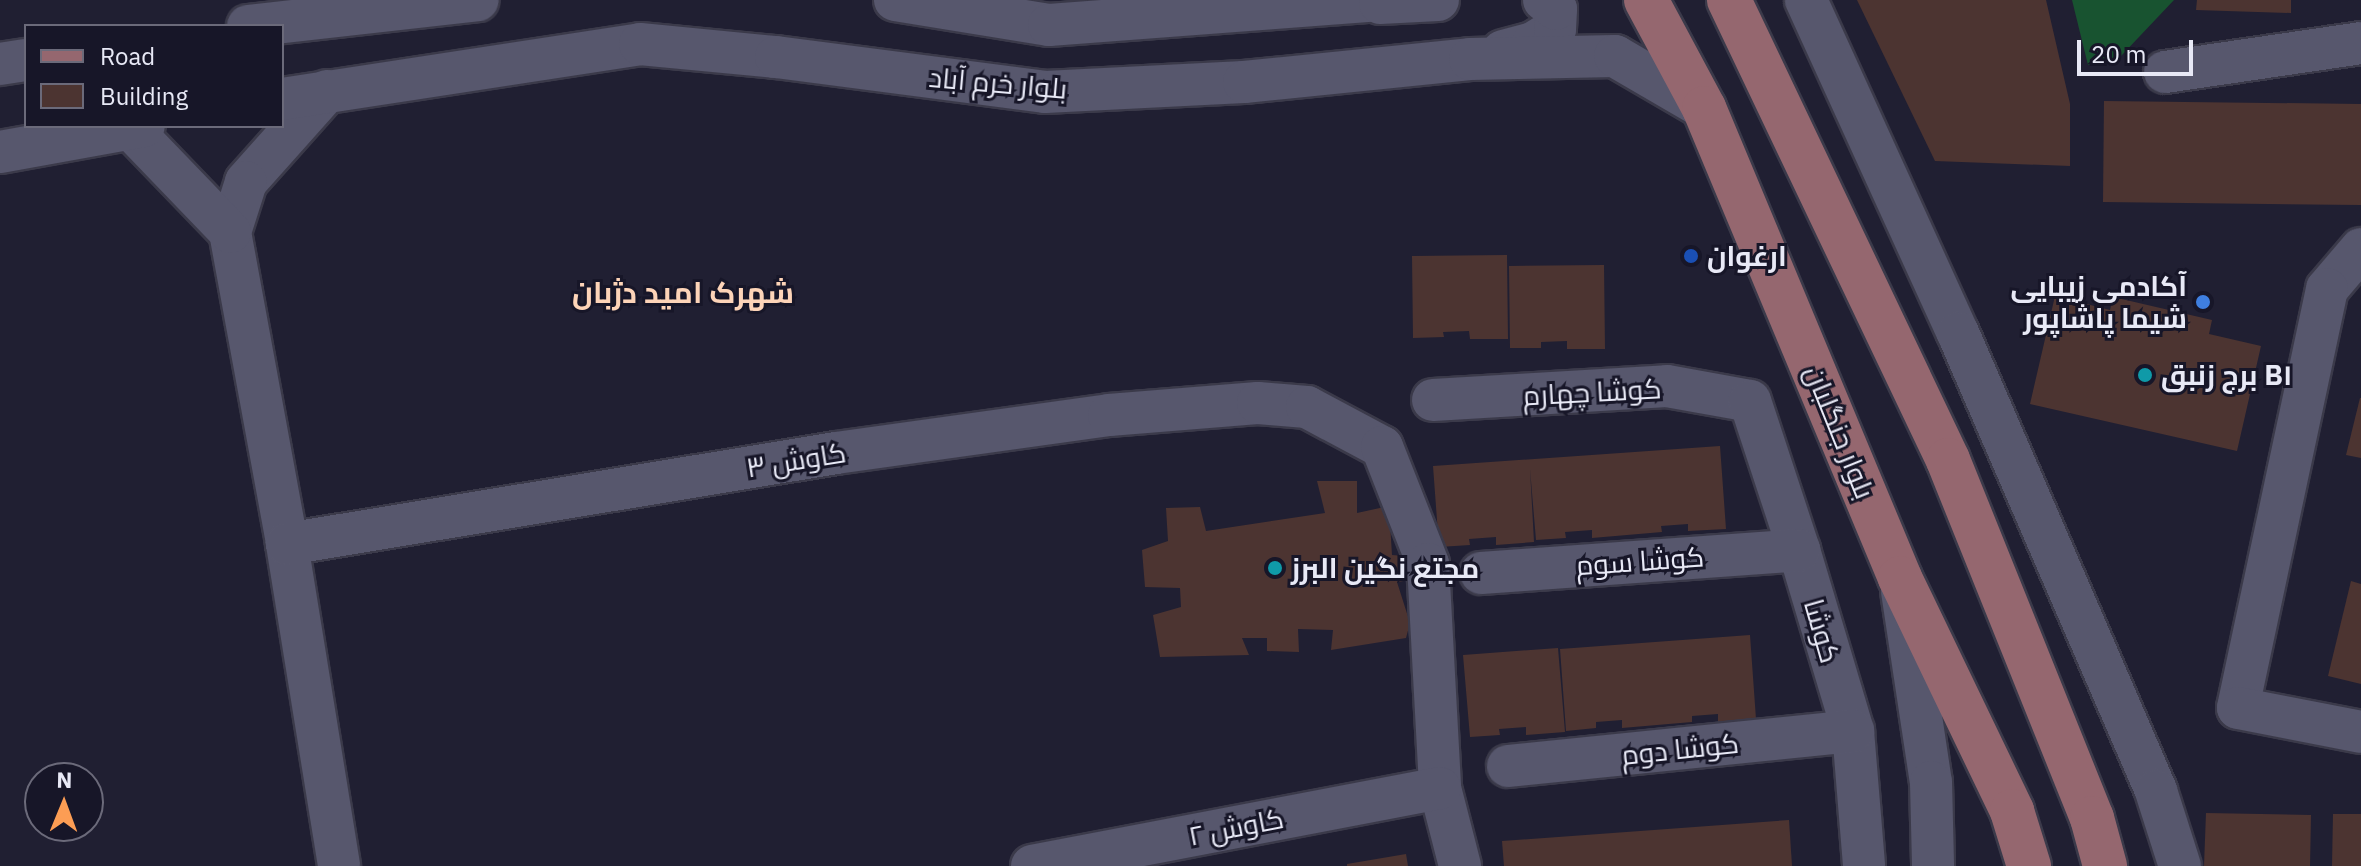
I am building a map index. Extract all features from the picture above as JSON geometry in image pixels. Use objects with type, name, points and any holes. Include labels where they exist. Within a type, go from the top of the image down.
[{"type":"main road","name":"بلوار جنگلبان","points":[[1646,0],[1704,108],[1900,578],[2012,811],[2029,866]]},
{"type":"main road","points":[[1729,0],[1948,460],[2092,818],[2105,866]]},
{"type":"street","points":[[266,24],[478,0]]},
{"type":"street","points":[[895,0],[1049,25],[1383,1],[1438,0]]},
{"type":"street","points":[[1470,59],[1533,43],[1555,29],[1556,9],[1544,0]]},
{"type":"street","points":[[1806,0],[1958,333],[2150,776],[2180,866]]},
{"type":"street","points":[[2165,72],[2361,43]]},
{"type":"street","name":"بلوار خرم آباد","points":[[284,99],[640,44],[776,57],[1045,92],[1244,82],[1470,59],[1615,56],[1704,108]]},
{"type":"street","points":[[0,64],[24,60]]},
{"type":"street","points":[[327,91],[246,182],[230,232],[287,544],[339,866]]},
{"type":"street","points":[[0,152],[132,128]]},
{"type":"street","points":[[139,128],[230,232]]},
{"type":"street","points":[[2361,249],[2327,289],[2238,708],[2361,732]]},
{"type":"street","name":"کوشا چهارم","points":[[1433,400],[1667,386],[1750,401]]},
{"type":"street","name":"کوشا","points":[[1750,401],[1853,731],[1864,866]]},
{"type":"street","name":"کاوش ۳","points":[[287,544],[836,453],[1109,415],[1258,403],[1307,407],[1382,447],[1428,564],[1440,788]]},
{"type":"street","name":"کوشا سوم","points":[[1481,573],[1799,550]]},
{"type":"street","points":[[1900,578],[1931,782],[1933,866]]},
{"type":"street","name":"کوشا دوم","points":[[1508,766],[1853,731]]},
{"type":"street","points":[[1440,788],[1460,866]]},
{"type":"street","name":"کاوش ۲","points":[[1032,866],[1440,788]]},
{"type":"green space","points":[[2072,0],[2174,0],[2121,56],[2088,65]]},
{"type":"building","points":[[1857,0],[2046,0],[2070,104],[2070,166],[1935,161]]},
{"type":"building","points":[[2197,0],[2291,0],[2291,13],[2196,10]]},
{"type":"building","points":[[2104,101],[2361,104],[2361,205],[2103,202]]},
{"type":"building","points":[[1507,255],[1508,339],[1470,339],[1469,331],[1443,332],[1444,337],[1413,338],[1412,256]]},
{"type":"building","points":[[1604,265],[1605,349],[1567,349],[1567,341],[1541,342],[1541,348],[1510,348],[1509,266]]},
{"type":"building","name":"برج زنبق B۱","points":[[2055,296],[2110,310],[2113,297],[2212,320],[2209,334],[2261,346],[2237,451],[2030,404]]},
{"type":"building","points":[[2361,398],[2361,458],[2346,455]]},
{"type":"building","points":[[1720,446],[1726,529],[1688,531],[1688,524],[1661,526],[1662,532],[1592,538],[1592,530],[1565,532],[1566,538],[1536,540],[1530,469],[1534,542],[1496,545],[1496,537],[1469,539],[1470,545],[1439,547],[1433,466]]},
{"type":"building","name":"مجتع نگین البرز","points":[[1317,481],[1357,481],[1357,513],[1389,506],[1392,555],[1404,556],[1410,580],[1397,582],[1410,623],[1406,638],[1331,650],[1333,630],[1298,629],[1299,652],[1267,651],[1267,638],[1242,638],[1249,655],[1160,657],[1153,615],[1181,607],[1180,588],[1145,587],[1142,550],[1168,541],[1166,508],[1200,507],[1206,531],[1325,513]]},
{"type":"building","points":[[2351,581],[2361,584],[2361,684],[2328,676]]},
{"type":"building","points":[[1750,635],[1756,719],[1718,722],[1718,714],[1692,716],[1692,722],[1622,728],[1622,720],[1596,722],[1596,728],[1566,731],[1560,649]]},
{"type":"building","points":[[1558,648],[1565,732],[1526,735],[1526,727],[1499,729],[1500,735],[1470,737],[1463,655]]},
{"type":"building","points":[[2206,813],[2311,815],[2310,866],[2204,866]]},
{"type":"building","points":[[2333,814],[2361,814],[2361,866],[2332,866]]},
{"type":"building","points":[[1789,820],[1792,866],[1504,866],[1502,841]]},
{"type":"building","points":[[1406,854],[1408,866],[1347,866],[1347,864]]},
{"type":"place","name":"ارغوان","points":[[1691,256]]},
{"type":"place","name":"آکادمی زیبایی شیما پاشاپور","points":[[2203,302]]},
{"type":"place","name":"برج زنبق B۱","points":[[2145,375]]},
{"type":"place","name":"مجتع نگین البرز","points":[[1275,568]]},
{"type":"district","name":"شهرک امید دژبان","points":[[683,292]]}]
